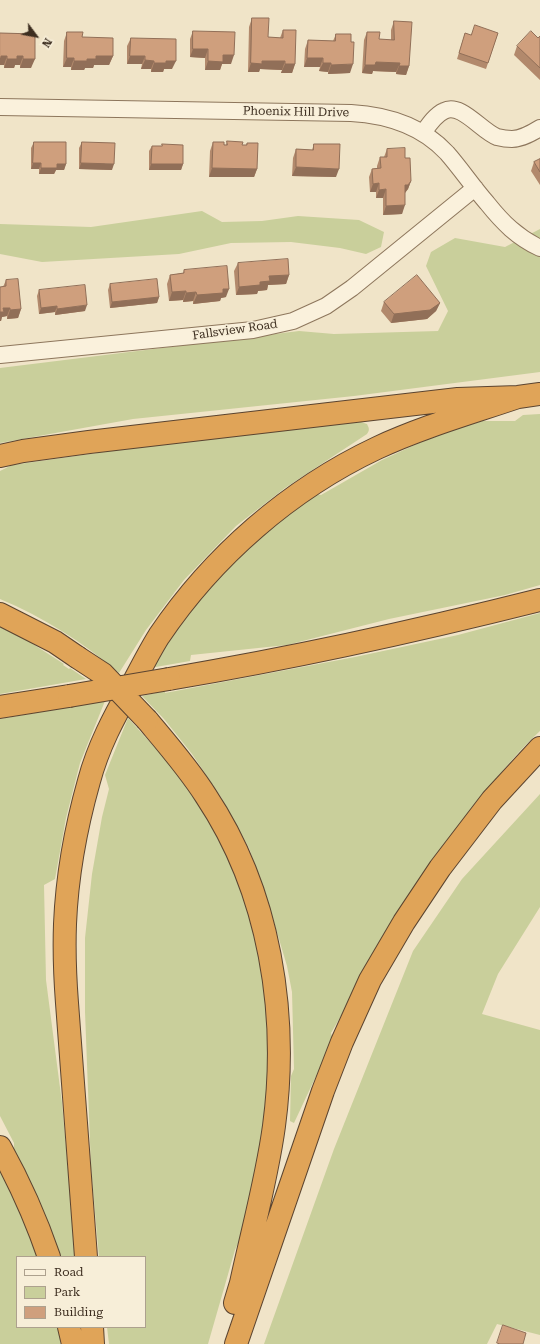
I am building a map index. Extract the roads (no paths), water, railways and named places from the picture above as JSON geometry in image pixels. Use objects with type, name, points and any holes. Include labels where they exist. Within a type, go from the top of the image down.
[{"type":"highway","points":[[0,456],[23,451],[89,442],[442,400],[518,397],[540,394]]},
{"type":"highway","points":[[86,1256],[67,1003],[65,923],[70,872],[80,816],[89,779],[108,729],[158,638],[177,611],[212,570],[250,533],[289,501],[331,473],[376,448],[415,432],[518,397]]},
{"type":"highway","points":[[0,707],[169,679],[330,649],[424,629],[540,600]]},
{"type":"highway","points":[[0,614],[55,642],[103,674],[147,720],[180,759],[207,797],[232,842],[252,889],[264,930],[276,994],[279,1042],[278,1084],[274,1127],[266,1168],[241,1283],[222,1344]]},
{"type":"highway","points":[[236,1344],[323,1091],[342,1042],[370,980],[404,922],[440,868],[492,800],[540,748]]},
{"type":"highway","points":[[0,1147],[15,1174],[40,1229],[49,1256]]},
{"type":"highway","points":[[69,1328],[73,1344]]},
{"type":"highway","points":[[92,1328],[93,1344]]},
{"type":"street","name":"Phoenix Hill Drive","points":[[0,107],[368,114],[393,119],[423,133],[446,152],[500,219],[526,241],[540,248]]},
{"type":"street","points":[[423,133],[442,111],[448,109],[464,114],[497,137],[512,140],[526,136],[540,128]]},
{"type":"street","name":"Fallsview Road","points":[[0,355],[253,330],[293,321],[326,306],[352,288],[475,188]]}]
